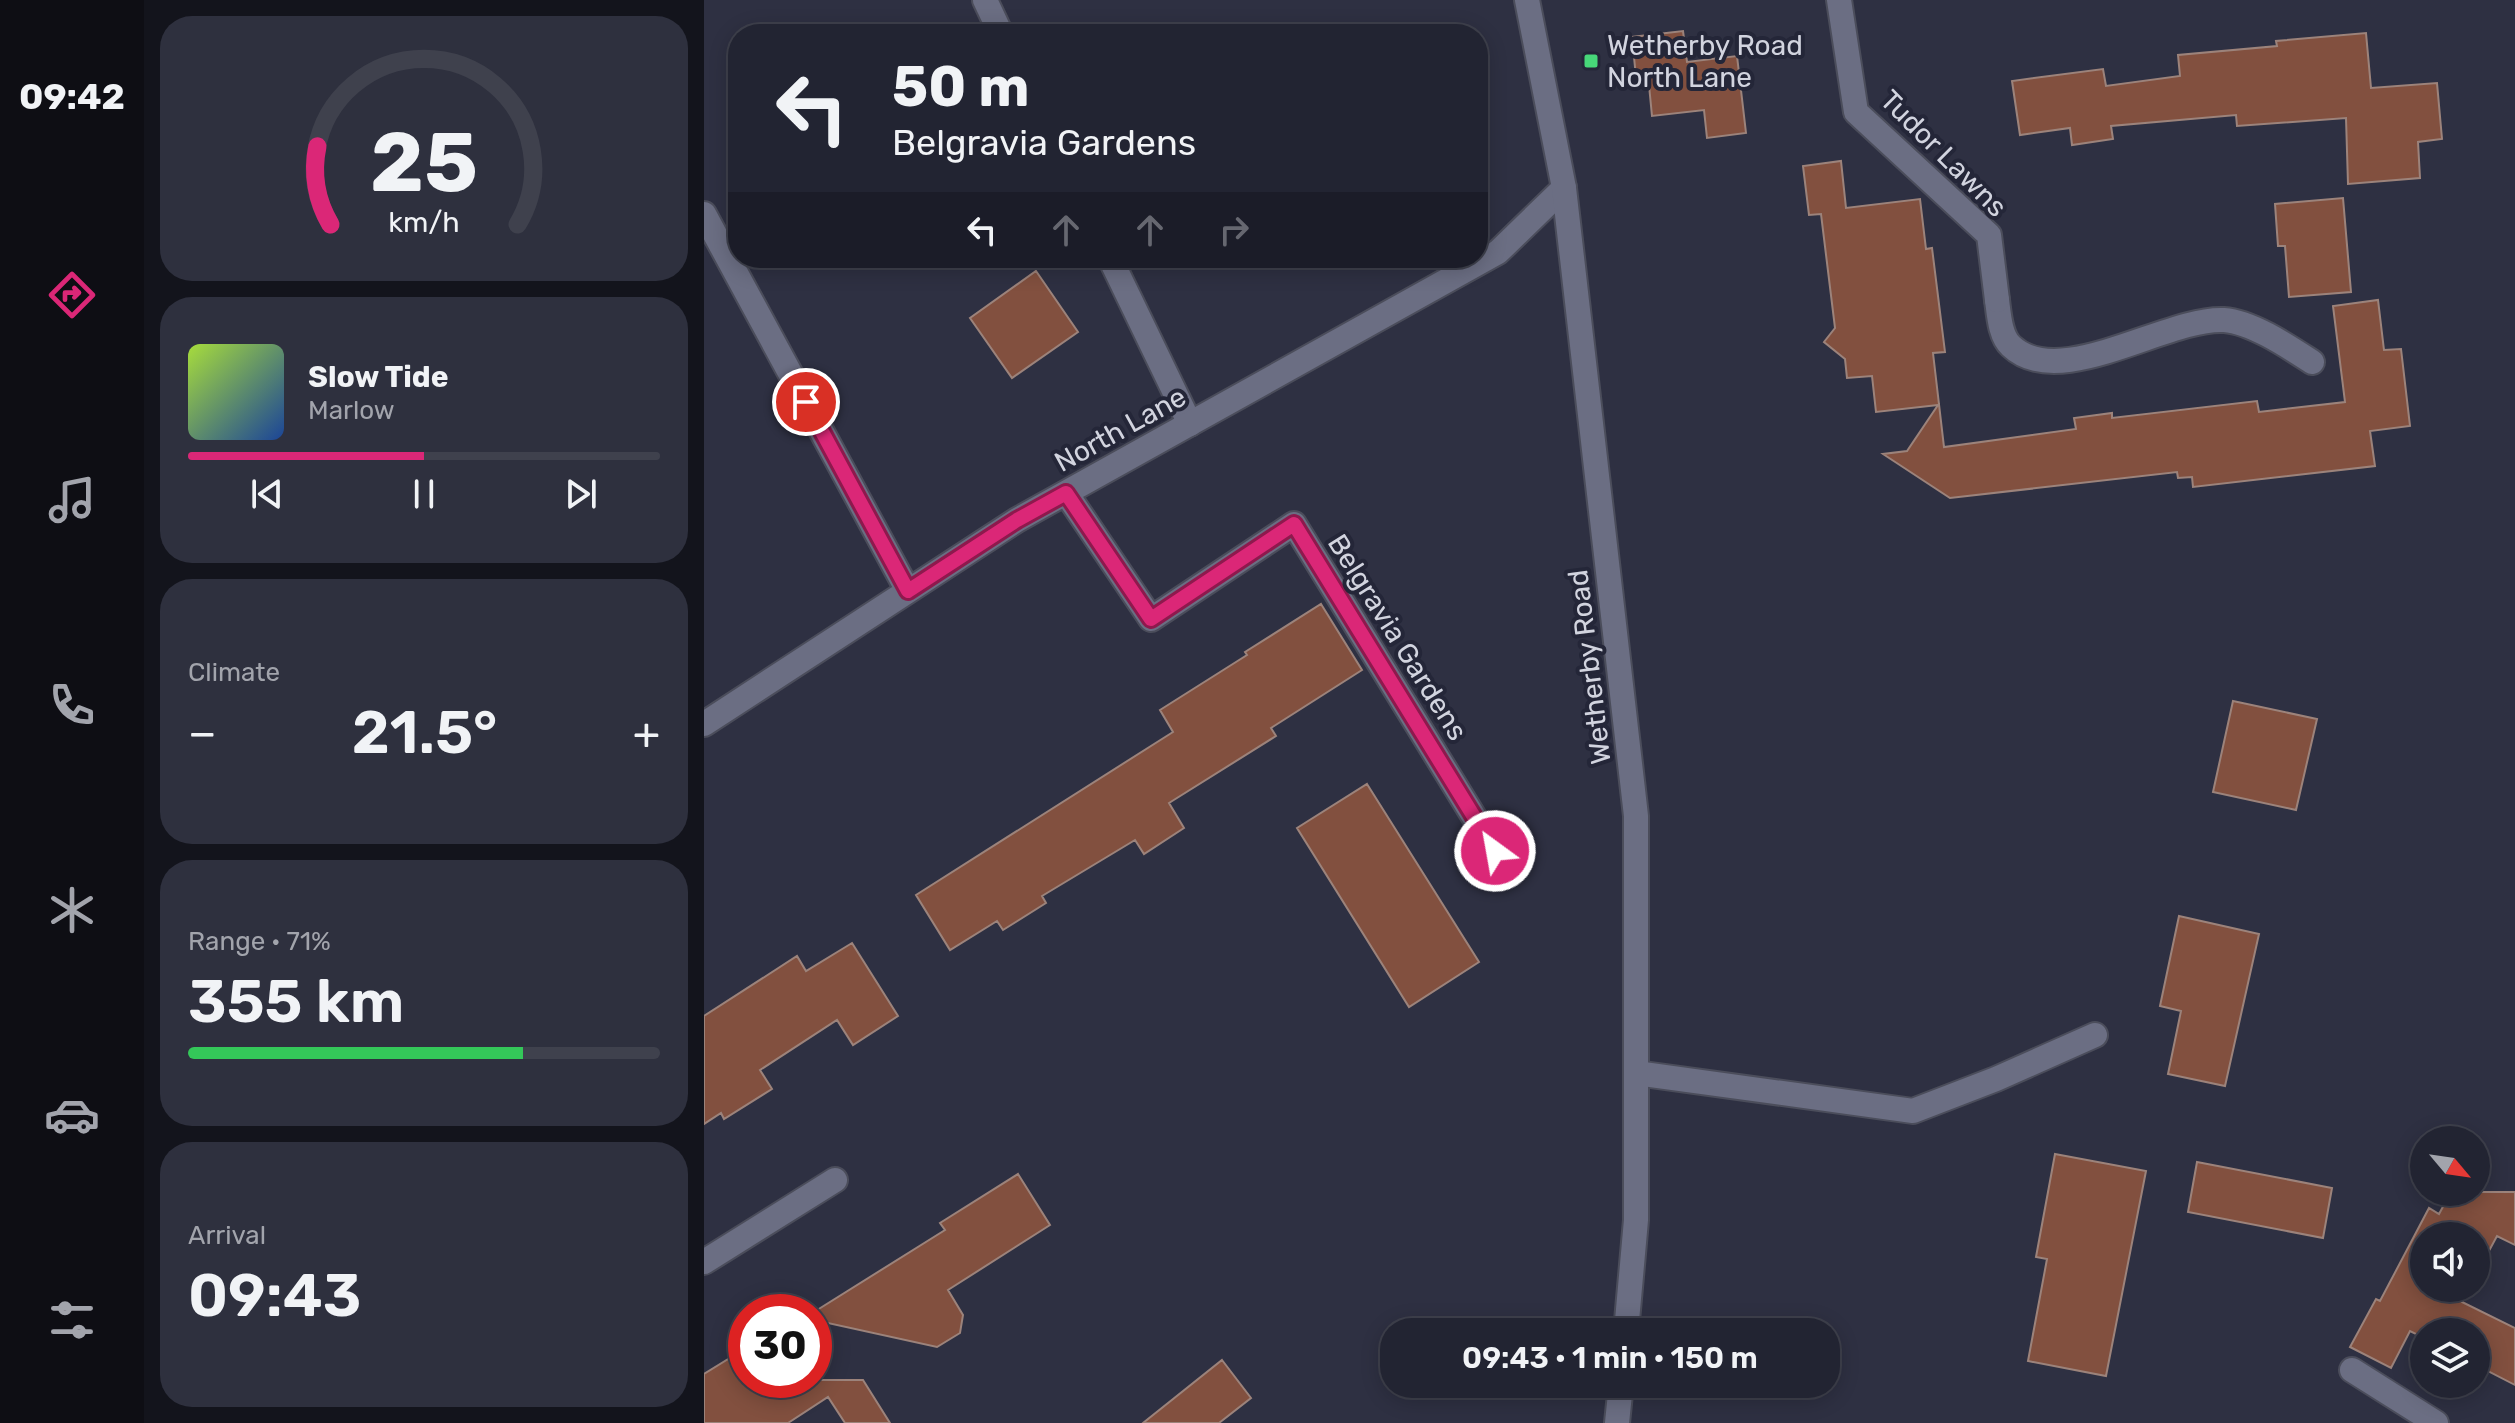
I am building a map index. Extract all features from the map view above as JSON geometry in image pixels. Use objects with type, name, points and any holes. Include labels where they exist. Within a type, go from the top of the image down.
[{"type":"street","points":[[985,0],[996,24]]},
{"type":"street","name":"Wetherby Road","points":[[1527,0],[1564,188],[1636,816],[1636,1220],[1627,1318]]},
{"type":"street","name":"Tudor Lawns","points":[[1839,0],[1856,112],[1989,235],[2000,323],[2009,345],[2026,357],[2048,360],[2089,357],[2192,325],[2224,320],[2274,337],[2312,362]]},
{"type":"street","name":"North Lane","points":[[1488,258],[1498,252],[1564,188]]},
{"type":"street","points":[[704,214],[728,258]]},
{"type":"street","points":[[733,268],[908,591]]},
{"type":"street","points":[[1115,268],[1190,424]]},
{"type":"street","name":"North Lane","points":[[704,724],[1017,520],[1469,268]]},
{"type":"street","name":"Belgravia Gardens","points":[[1066,493],[1151,619],[1294,524],[1495,851]]},
{"type":"street","points":[[1636,1073],[1913,1111],[1996,1079],[2095,1035]]},
{"type":"street","points":[[704,1262],[835,1180]]},
{"type":"street","points":[[2352,1370],[2436,1423]]},
{"type":"street","points":[[1617,1423],[1620,1398]]},
{"type":"building","points":[[1683,31],[1687,62],[1737,56],[1746,133],[1707,138],[1704,110],[1652,116],[1648,75],[1636,77],[1632,37]]},
{"type":"building","points":[[2366,33],[2371,88],[2437,83],[2442,139],[2418,142],[2420,178],[2348,184],[2346,118],[2237,126],[2236,115],[2111,126],[2113,139],[2072,145],[2070,128],[2020,135],[2012,81],[2103,69],[2106,86],[2180,76],[2178,55],[2277,46],[2276,41]]},
{"type":"building","points":[[1841,161],[1846,208],[1920,199],[1926,249],[1932,248],[1945,352],[1933,353],[1944,447],[2076,429],[2074,418],[2112,413],[2112,418],[2257,401],[2259,412],[2345,402],[2333,306],[2378,300],[2384,350],[2401,349],[2410,426],[2370,431],[2375,466],[2193,487],[2192,477],[2178,478],[2177,472],[1950,498],[1883,454],[1907,451],[1938,405],[1876,412],[1872,376],[1847,378],[1845,359],[1824,342],[1835,328],[1821,214],[1809,215],[1803,166]]},
{"type":"building","points":[[2343,198],[2351,292],[2289,297],[2285,246],[2278,246],[2275,204]]},
{"type":"building","points":[[1036,271],[1078,332],[1012,378],[970,318]]},
{"type":"building","points":[[1321,604],[1362,670],[1271,728],[1276,736],[1169,803],[1184,828],[1144,854],[1135,840],[1042,896],[1046,903],[1003,930],[997,921],[950,950],[916,895],[1173,732],[1160,710]]},
{"type":"building","points":[[2233,701],[2317,719],[2296,810],[2213,792]]},
{"type":"building","points":[[1367,784],[1479,962],[1409,1007],[1297,828]]},
{"type":"building","points":[[2179,916],[2259,934],[2225,1086],[2168,1074],[2181,1011],[2160,1006]]},
{"type":"building","points":[[852,943],[898,1016],[853,1045],[837,1020],[760,1070],[772,1089],[724,1119],[721,1113],[704,1124],[704,1016],[797,956],[806,971]]},
{"type":"building","points":[[2055,1154],[2146,1171],[2106,1376],[2028,1361],[2047,1259],[2036,1257]]},
{"type":"building","points":[[2197,1162],[2332,1188],[2323,1238],[2188,1212]]},
{"type":"building","points":[[1018,1174],[1050,1225],[948,1290],[963,1315],[960,1333],[937,1347],[832,1324],[832,1301],[945,1230],[940,1223]]},
{"type":"building","points":[[2490,1192],[2515,1192],[2515,1245],[2497,1236],[2490,1249],[2490,1222],[2422,1222],[2429,1208],[2439,1214],[2443,1206],[2490,1206]]},
{"type":"building","points":[[2410,1244],[2410,1302],[2462,1302],[2515,1328],[2515,1385],[2490,1372],[2490,1318],[2410,1318],[2410,1331],[2391,1368],[2350,1347],[2376,1299],[2380,1301]]},
{"type":"building","points":[[728,1359],[728,1398],[826,1398],[788,1423],[704,1423],[704,1374]]},
{"type":"building","points":[[1222,1360],[1251,1398],[1219,1423],[1143,1423]]},
{"type":"building","points":[[832,1380],[863,1380],[890,1423],[845,1423],[829,1398],[832,1398]]},
{"type":"place","name":"Wetherby Road North Lane","points":[[1591,61]]},
{"type":"route","points":[[806,402],[908,591],[1017,520],[1066,493],[1151,619],[1294,524],[1495,851]]}]
